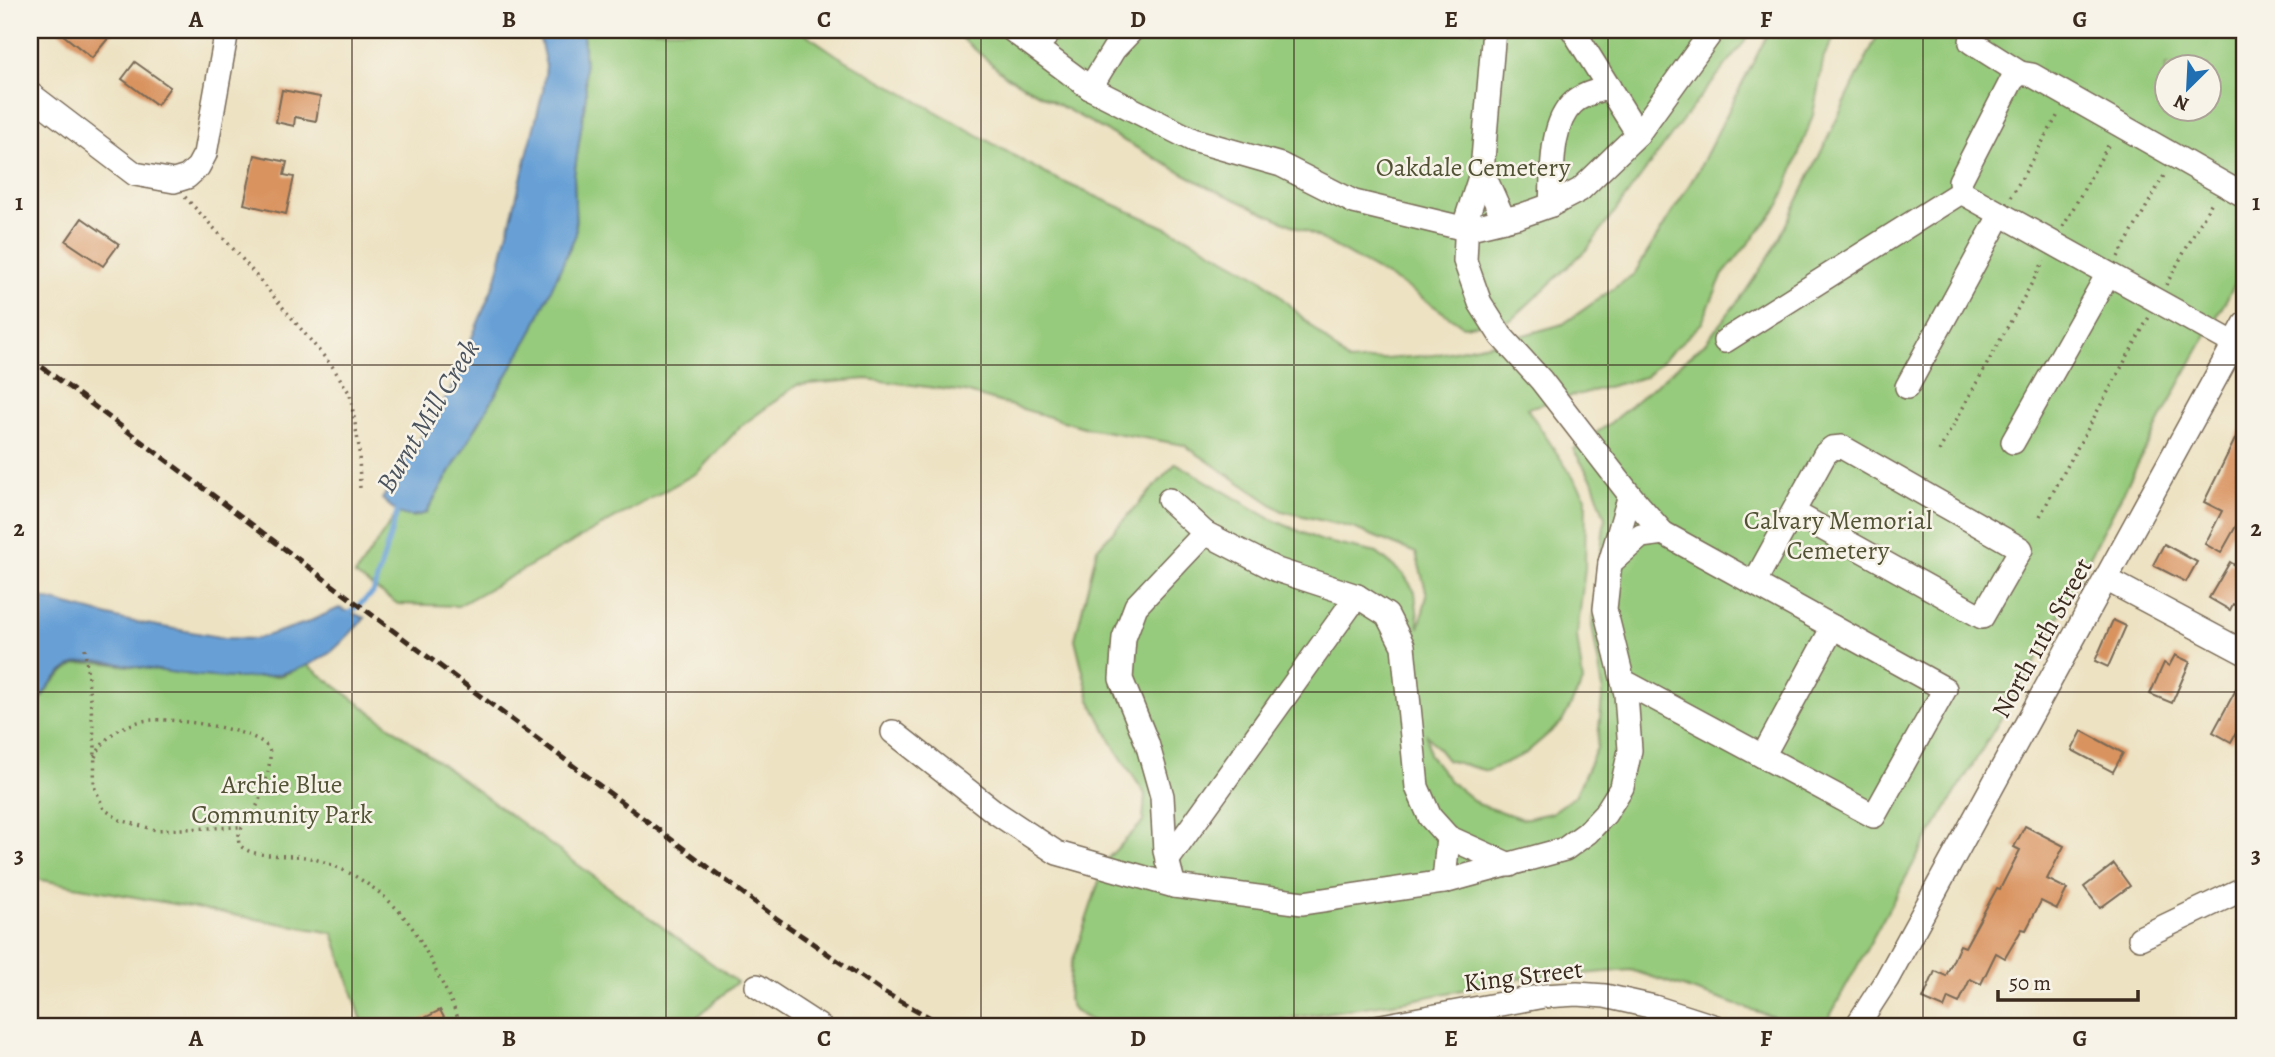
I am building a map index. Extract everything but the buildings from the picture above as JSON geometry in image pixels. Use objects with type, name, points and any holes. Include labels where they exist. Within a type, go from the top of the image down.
[{"type":"street","points":[[30,94],[135,174],[174,181],[187,177],[198,167],[205,154],[227,30]]},
{"type":"street","points":[[1012,30],[1090,88],[1193,140],[1281,164],[1354,202],[1466,229],[1551,205],[1580,190],[1638,134],[1713,30]]},
{"type":"street","points":[[1036,46],[1052,30]]},
{"type":"street","points":[[1090,88],[1114,49],[1132,30]]},
{"type":"street","points":[[1494,30],[1482,171],[1467,217],[1465,261],[1480,303],[1511,349],[1541,380],[1630,495],[1663,533],[1945,689],[1874,816],[1623,681]]},
{"type":"street","points":[[1573,30],[1638,134]]},
{"type":"street","points":[[1973,30],[1971,42],[2020,73],[2032,75],[2245,196]]},
{"type":"street","points":[[1961,192],[1960,181],[2012,80],[2020,73]]},
{"type":"street","points":[[1551,205],[1557,128],[1573,103],[1587,94],[1609,87]]},
{"type":"street","points":[[1482,171],[1504,220]]},
{"type":"street","points":[[1961,192],[2158,301],[2240,334]]},
{"type":"street","points":[[1725,341],[1961,192]]},
{"type":"street","points":[[1907,387],[2001,214]]},
{"type":"street","points":[[2013,442],[2108,274]]},
{"type":"street","name":"North 11th Street","points":[[1856,1027],[1887,979],[2240,334]]},
{"type":"street","points":[[1754,583],[1793,512],[1825,454],[1832,447],[1842,447],[2021,549],[1982,617],[1793,512]]},
{"type":"street","points":[[894,732],[995,811],[1057,853],[1174,886],[1303,903],[1444,882],[1565,849],[1587,833],[1605,814],[1622,787],[1630,750],[1623,681],[1605,609],[1610,563],[1630,495]]},
{"type":"street","points":[[1169,500],[1205,533],[1277,570],[1357,596],[1387,615],[1403,646],[1417,787],[1430,817],[1448,837],[1510,865]]},
{"type":"street","points":[[1174,886],[1167,861],[1162,796],[1147,743],[1121,679],[1124,638],[1136,606],[1205,533]]},
{"type":"street","points":[[1610,563],[1641,536],[1663,533]]},
{"type":"street","points":[[2106,579],[2245,653]]},
{"type":"street","points":[[1167,861],[1357,596]]},
{"type":"street","points":[[1763,756],[1833,627]]},
{"type":"street","points":[[1444,882],[1448,837]]},
{"type":"street","points":[[2140,938],[2245,888]]},
{"type":"street","points":[[757,986],[820,1027]]},
{"type":"street","name":"King Street","points":[[1376,1027],[1544,996],[1577,994],[1605,996],[1654,1007],[1716,1027]]},
{"type":"path","points":[[2001,214],[2069,96]]},
{"type":"path","points":[[1938,451],[2119,124]]},
{"type":"path","points":[[2108,274],[2175,156]]},
{"type":"path","points":[[174,181],[192,207],[238,254],[332,366],[350,394],[359,447],[360,490]]},
{"type":"path","points":[[2040,516],[2222,183]]},
{"type":"path","points":[[85,648],[95,757],[95,794],[107,813],[120,820],[156,830],[241,827]]},
{"type":"path","points":[[95,757],[104,742],[118,730],[151,720],[222,728],[261,740],[270,751],[271,759],[257,806],[241,827],[239,844],[246,852],[306,857],[327,863],[360,880],[391,904],[416,932],[461,1027]]},
{"type":"green space","name":"Calvary Memorial Cemetery","points":[[583,30],[800,30],[838,56],[1050,176],[1187,237],[1262,279],[1349,362],[1434,355],[1499,342],[1563,324],[1634,274],[1699,169],[1772,30],[1839,30],[1824,56],[1813,115],[1780,205],[1722,276],[1702,323],[1645,377],[1527,408],[1586,497],[1585,568],[1577,636],[1583,682],[1562,722],[1525,754],[1487,771],[1447,760],[1427,735],[1429,754],[1450,781],[1478,804],[1523,819],[1551,813],[1575,796],[1597,748],[1603,689],[1592,625],[1605,517],[1592,480],[1573,449],[1609,424],[1704,344],[1745,292],[1775,247],[1880,30],[2245,30],[2245,266],[2176,390],[2036,661],[1922,848],[1824,1027],[1804,1027],[1631,970],[1517,979],[1412,1000],[1231,1027],[1103,1027],[1074,1011],[1068,999],[1071,966],[1106,860],[1143,822],[1145,794],[1116,750],[1090,700],[1075,639],[1097,549],[1176,463],[1271,519],[1322,541],[1377,553],[1404,575],[1415,592],[1419,628],[1427,595],[1416,553],[1353,528],[1282,511],[1184,445],[1087,428],[965,392],[867,379],[797,385],[740,427],[698,472],[458,606],[398,604],[355,575],[397,513],[414,517],[426,513],[531,334],[576,234],[574,176],[586,95]]},
{"type":"green space","name":"Oakdale Cemetery","points":[[952,30],[1754,30],[1690,110],[1588,248],[1511,320],[1463,326],[1406,287],[1316,236],[1208,187],[1006,76]]},
{"type":"green space","name":"Archie Blue Community Park","points":[[98,662],[227,677],[280,676],[307,665],[737,982],[686,1027],[364,1027],[333,933],[30,878],[30,716],[50,685],[66,670],[76,664]]},
{"type":"water","points":[[538,30],[583,30],[586,95],[574,176],[576,234],[531,334],[426,513],[407,516],[397,512],[382,499],[450,391],[496,279],[543,91],[546,66]]},
{"type":"water","points":[[30,595],[124,620],[225,638],[256,639],[306,623],[339,608],[365,618],[331,652],[288,672],[265,676],[240,678],[191,675],[100,661],[75,664],[55,679],[30,716]]},
{"type":"waterway","name":"Burnt Mill Creek","points":[[346,616],[373,593],[398,509]]},
{"type":"railway","points":[[30,358],[776,918],[880,990],[947,1027]]}]
